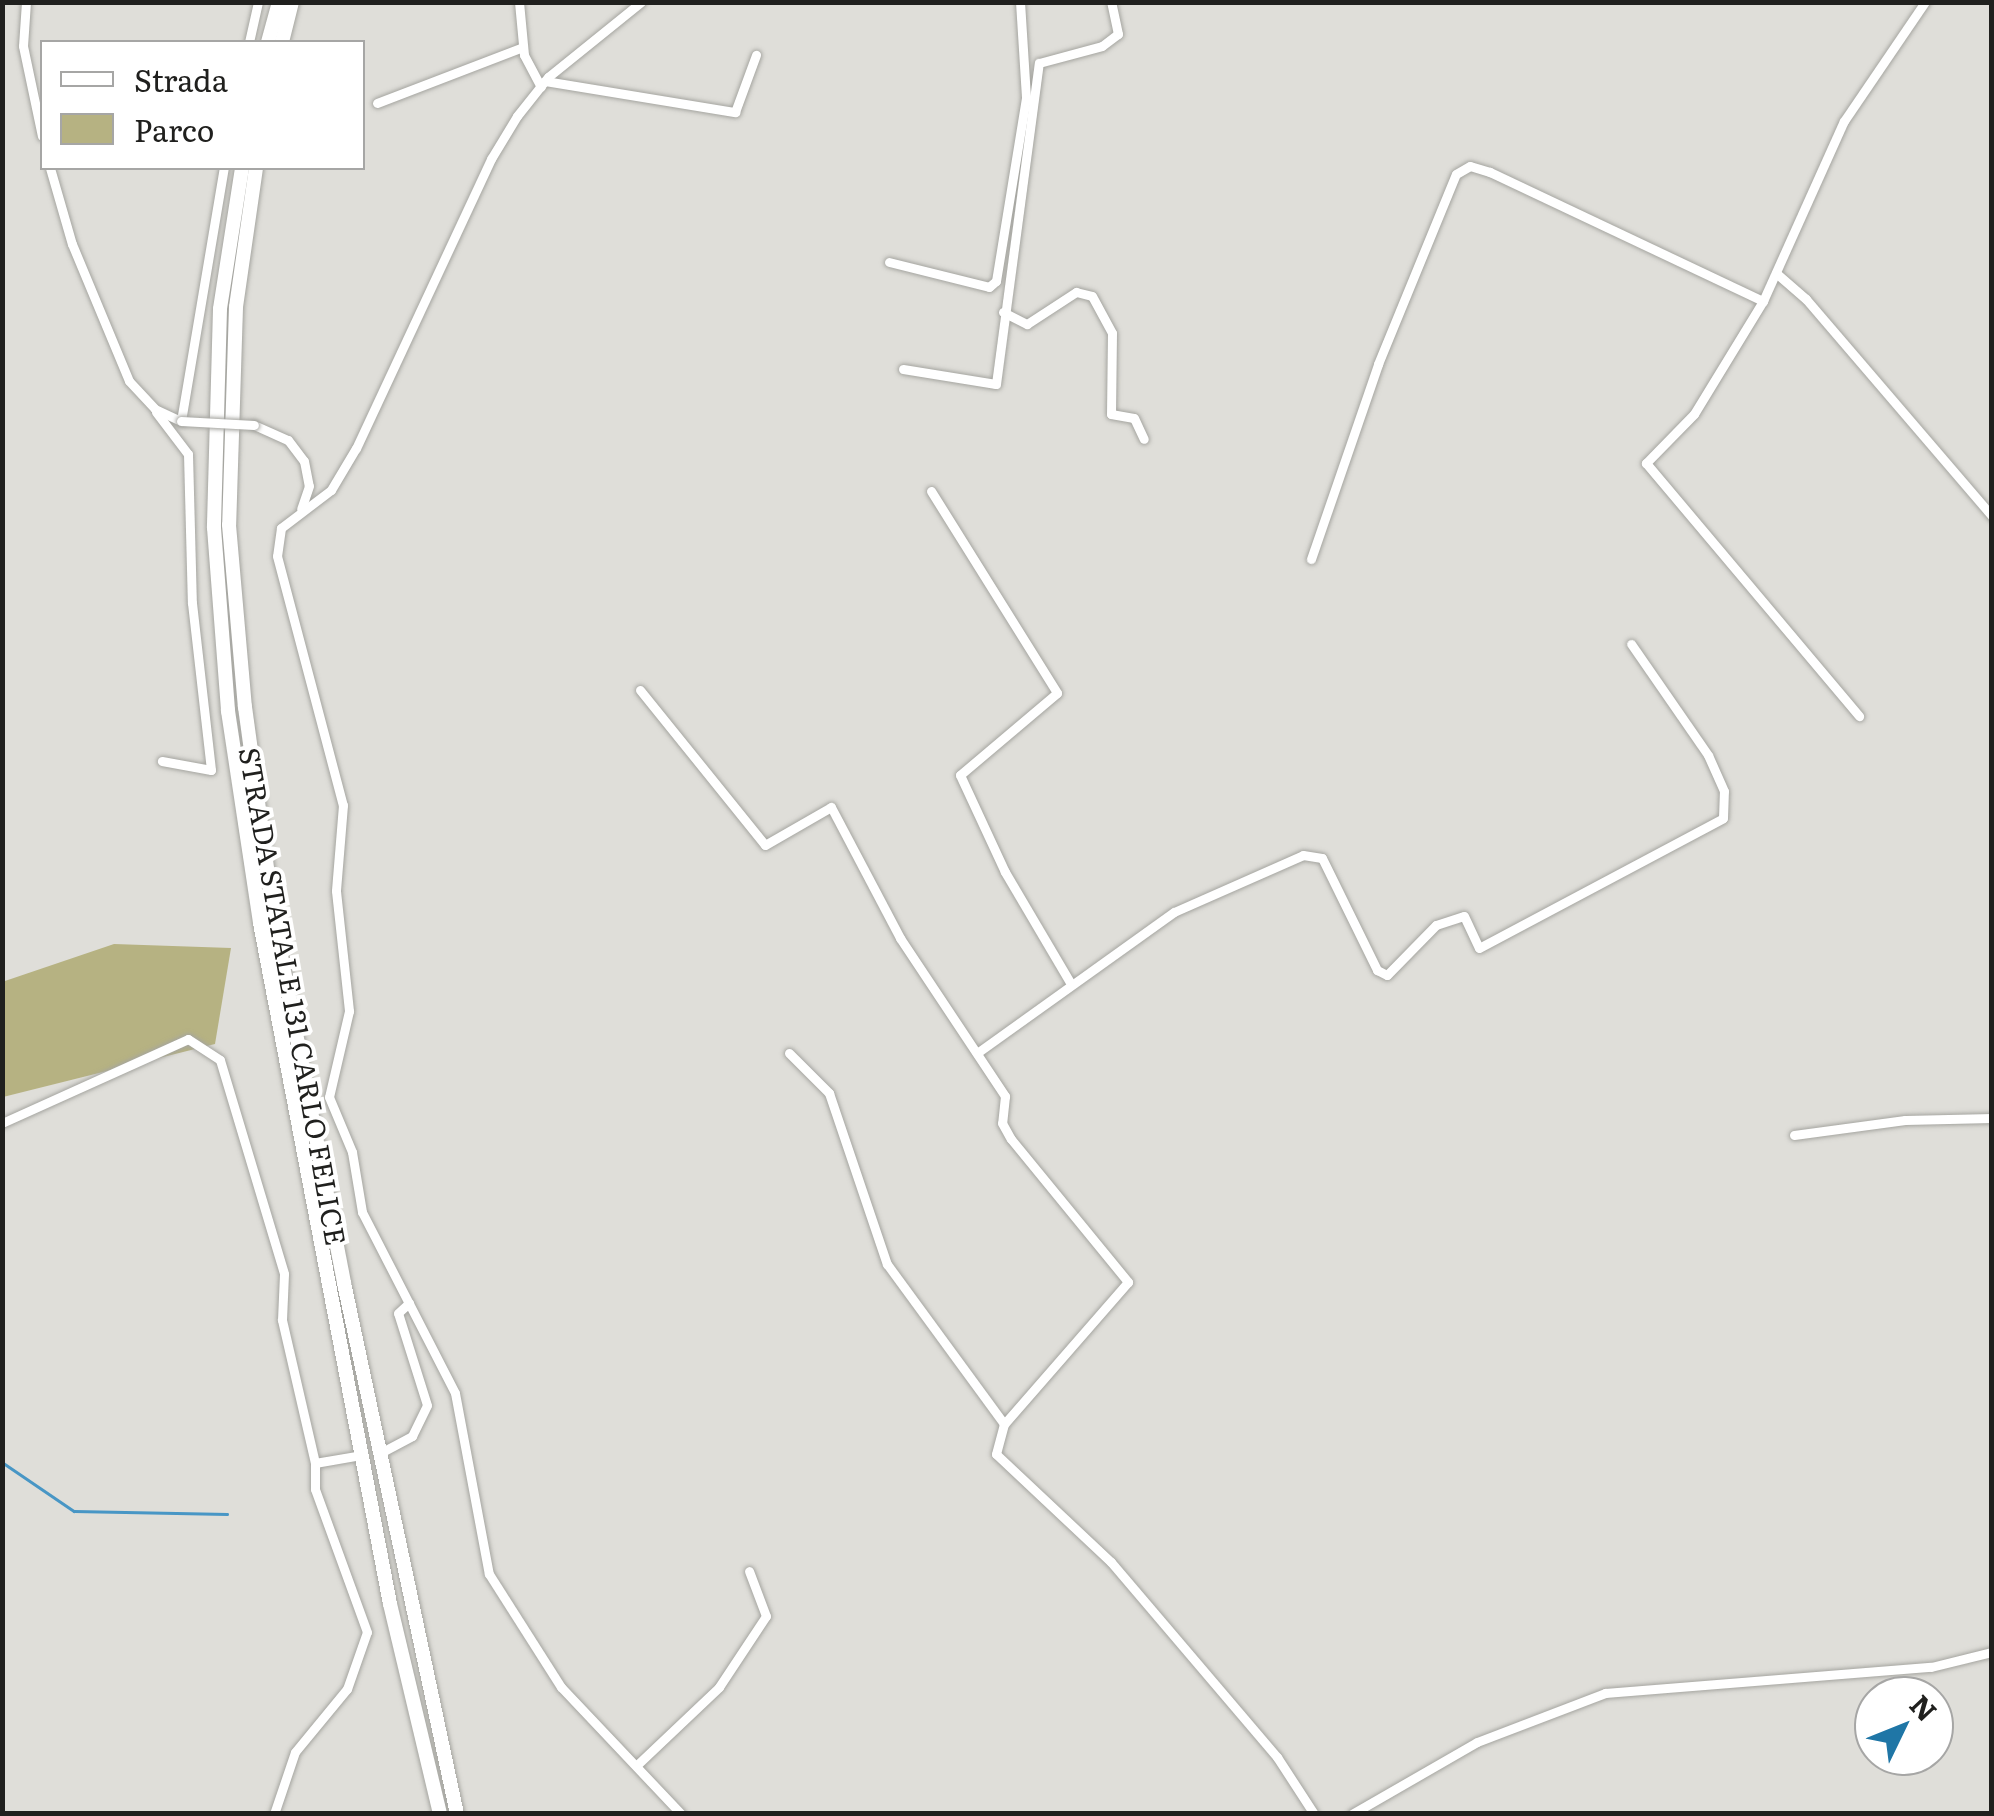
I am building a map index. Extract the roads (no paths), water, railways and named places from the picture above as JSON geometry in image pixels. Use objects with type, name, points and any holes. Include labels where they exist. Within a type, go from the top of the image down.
[{"type":"highway","points":[[269,40],[279,2]]},
{"type":"highway","points":[[282,40],[292,2]]},
{"type":"highway","name":"STRADA STATALE 131 CARLO FELICE","points":[[242,170],[220,309],[214,528],[228,712],[260,922],[390,1604],[440,1814]]},
{"type":"highway","name":"STRADA STATALE 131 CARLO FELICE","points":[[256,170],[236,308],[229,525],[244,707],[274,918],[340,1264],[406,1599],[457,1814]]},
{"type":"street","points":[[26,2],[23,46],[40,127]]},
{"type":"street","points":[[249,40],[258,2]]},
{"type":"street","points":[[519,2],[523,47],[543,84]]},
{"type":"street","points":[[641,2],[543,84],[490,159],[356,448],[331,490],[300,509],[280,528],[278,556],[343,805],[336,891],[349,1011],[329,1097],[352,1152],[362,1212],[466,1424],[488,1574],[561,1687],[638,1764],[681,1814]]},
{"type":"street","points":[[890,262],[989,288],[996,281],[1026,100],[1020,2]]},
{"type":"street","points":[[903,368],[996,384],[1040,63],[1102,46],[1118,34],[1111,2]]},
{"type":"street","points":[[1859,716],[1646,463],[1694,414],[1763,301],[1844,121],[1925,2]]},
{"type":"street","points":[[377,103],[523,47]]},
{"type":"street","points":[[543,84],[736,112],[756,55]]},
{"type":"street","points":[[1311,560],[1384,350],[1456,174],[1470,166],[1490,172],[1763,301]]},
{"type":"street","points":[[51,170],[129,381],[188,454],[192,603],[211,770],[162,760]]},
{"type":"street","points":[[181,421],[224,170]]},
{"type":"street","points":[[1776,272],[1806,299],[1992,516]]},
{"type":"street","points":[[1003,312],[1028,324],[1076,292],[1092,296],[1112,334],[1111,414],[1134,418],[1144,439]]},
{"type":"street","points":[[155,409],[181,421],[254,425],[288,440],[304,460],[309,486],[300,509]]},
{"type":"street","points":[[931,492],[1057,693],[960,775],[1006,872],[1071,984]]},
{"type":"street","points":[[976,1053],[1174,912],[1303,855],[1322,858],[1378,970],[1386,976],[1436,925],[1464,916],[1479,948],[1722,818],[1724,791],[1708,755],[1631,644]]},
{"type":"street","points":[[640,690],[765,845],[832,806],[900,938],[1005,1096],[1002,1123],[1011,1139],[1128,1282],[1004,1424],[996,1454],[1110,1562],[1277,1757],[1314,1814]]},
{"type":"street","points":[[2,1123],[188,1040],[220,1060],[284,1274],[282,1320],[315,1463],[315,1489],[367,1632],[348,1689],[295,1752],[274,1814]]},
{"type":"street","points":[[789,1053],[829,1092],[887,1264],[1004,1424]]},
{"type":"street","points":[[1794,1135],[1906,1120],[1992,1118]]},
{"type":"street","points":[[384,1451],[412,1436],[427,1405],[398,1313],[409,1303]]},
{"type":"street","points":[[315,1463],[356,1456]]},
{"type":"street","points":[[638,1764],[720,1687],[766,1616],[748,1570]]},
{"type":"street","points":[[1352,1814],[1477,1742],[1605,1693],[1930,1667],[1992,1652]]},
{"type":"waterway","points":[[2,1462],[74,1511],[227,1514]]}]
